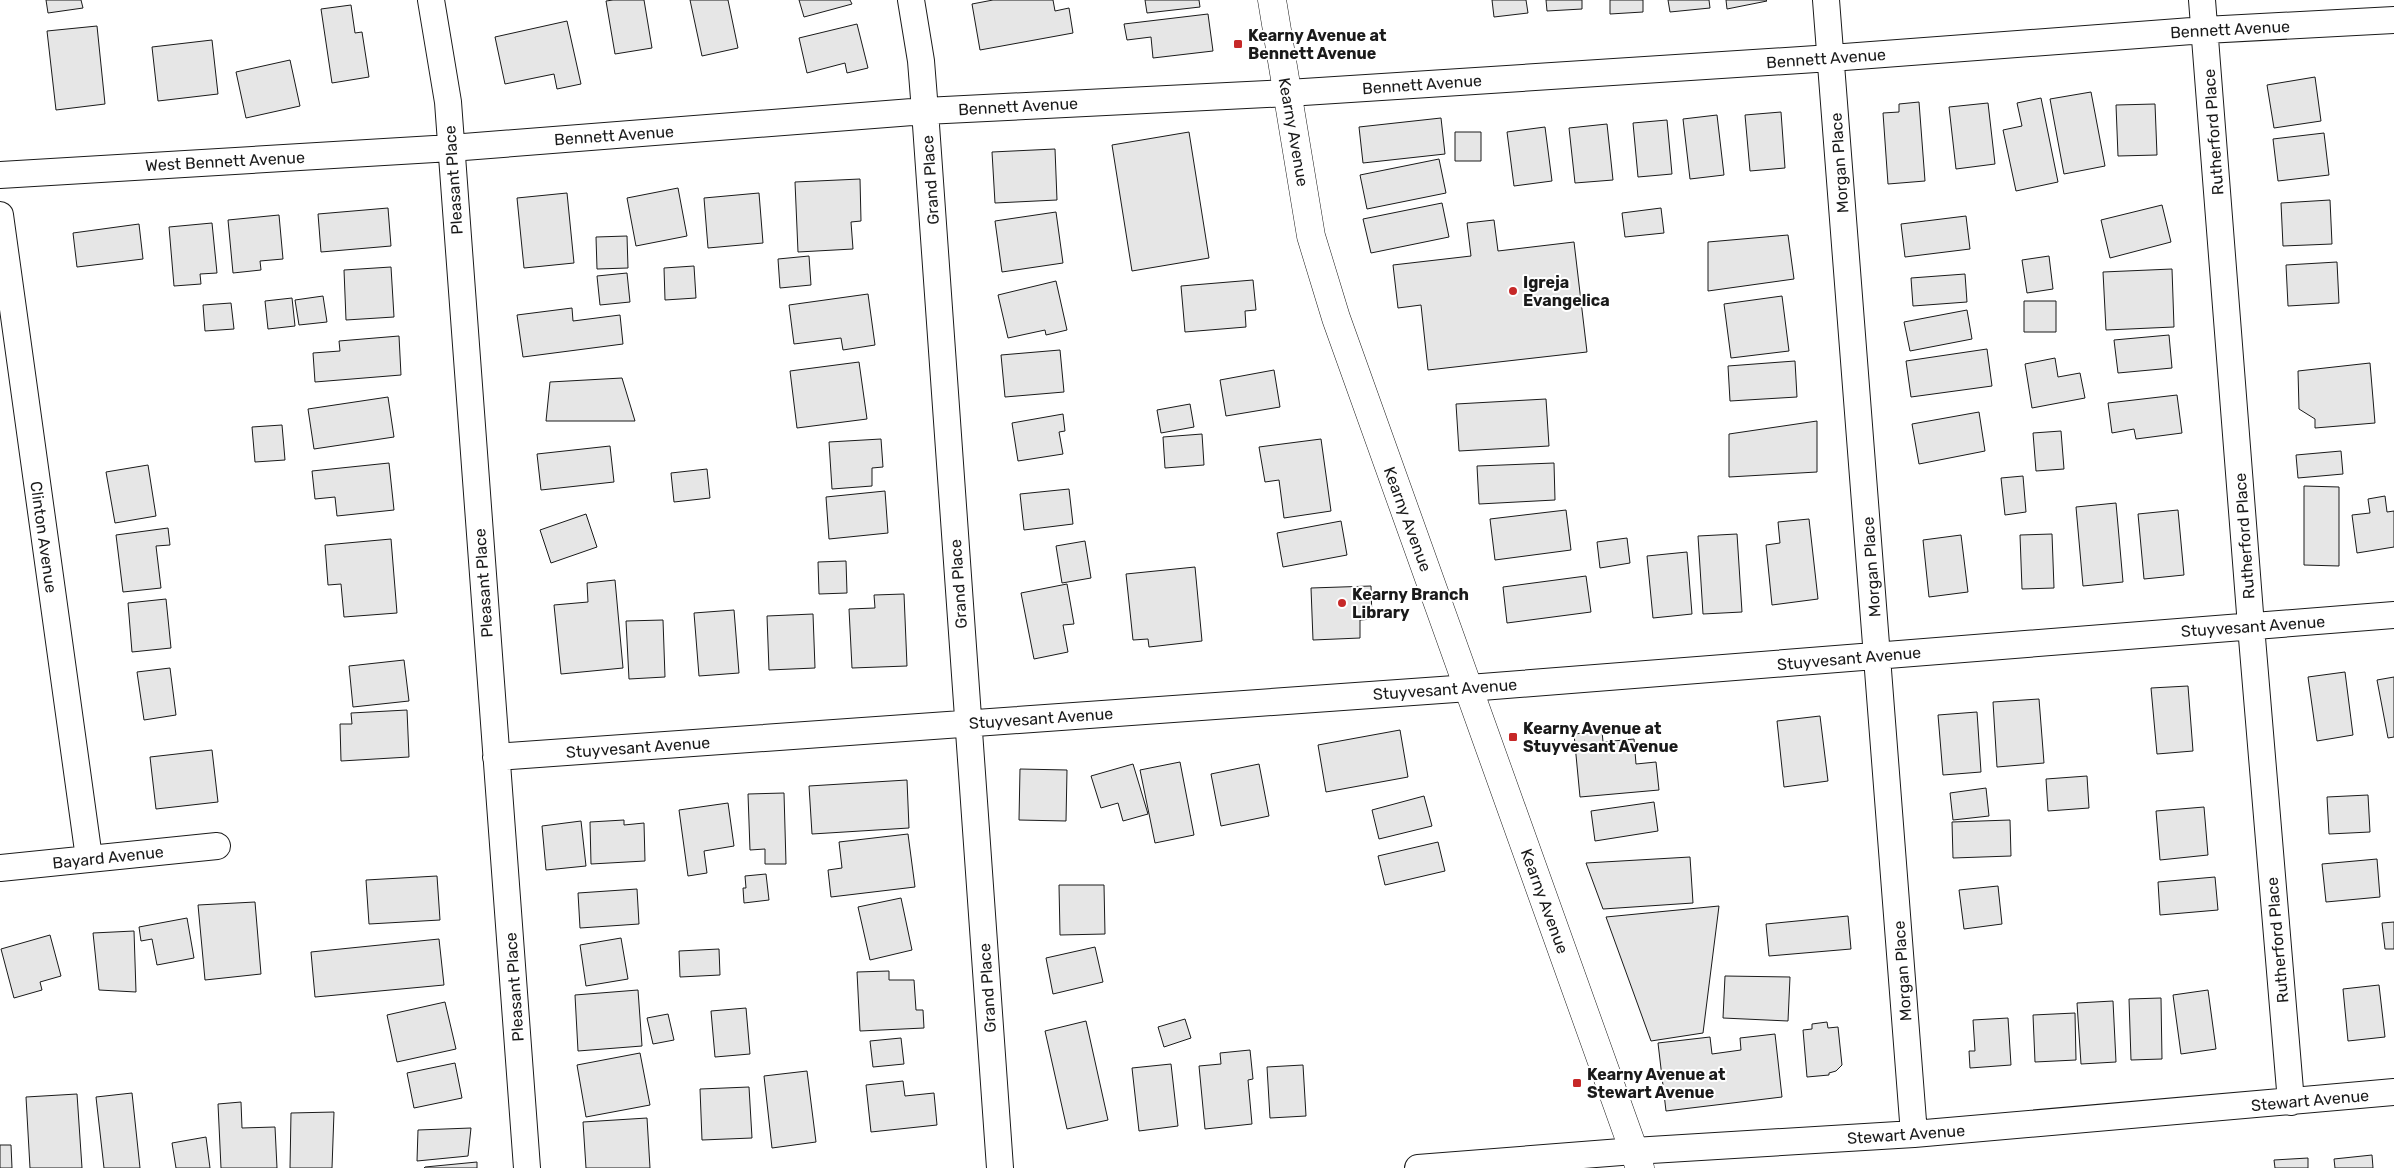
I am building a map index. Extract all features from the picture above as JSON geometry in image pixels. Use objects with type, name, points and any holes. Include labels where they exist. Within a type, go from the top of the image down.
[{"type":"main road","name":"Kearny Avenue","points":[[1272,0],[1311,236],[1331,300],[1637,1160]]},
{"type":"street","name":"Pleasant Place","points":[[431,0],[448,102],[527,1168]]},
{"type":"street","name":"Grand Place","points":[[911,0],[921,61],[925,111],[1000,1168]]},
{"type":"street","name":"Morgan Place","points":[[1826,0],[1914,1134]]},
{"type":"street","name":"Rutherford Place","points":[[2202,0],[2251,626],[2291,1102]]},
{"type":"street","name":"Bennett Avenue","points":[[451,148],[925,111],[1288,93],[1831,58],[2205,30],[2394,20]]},
{"type":"street","name":"West Bennett Avenue","points":[[0,175],[451,148]]},
{"type":"street","name":"Clinton Avenue","points":[[0,215],[89,858]]},
{"type":"street","name":"Stuyvesant Avenue","points":[[496,757],[1469,688],[2394,615]]},
{"type":"street","name":"Bayard Avenue","points":[[0,868],[217,846]]},
{"type":"street","name":"Stewart Avenue","points":[[1418,1168],[1637,1160],[2394,1092]]},
{"type":"building","points":[[46,0],[81,0],[83,8],[48,13]]},
{"type":"building","points":[[644,0],[652,48],[615,54],[606,1]]},
{"type":"building","points":[[690,0],[728,0],[738,48],[702,56]]},
{"type":"building","points":[[799,0],[850,0],[852,4],[804,17]]},
{"type":"building","points":[[993,0],[1053,0],[1055,11],[1069,8],[1073,33],[980,50],[972,4]]},
{"type":"building","points":[[1145,0],[1199,0],[1200,7],[1147,13]]},
{"type":"building","points":[[1492,0],[1526,0],[1528,13],[1494,17]]},
{"type":"building","points":[[1546,0],[1582,0],[1582,9],[1547,11]]},
{"type":"building","points":[[1610,0],[1643,0],[1643,12],[1610,14]]},
{"type":"building","points":[[1668,0],[1709,0],[1710,8],[1670,12]]},
{"type":"building","points":[[1726,0],[1766,0],[1767,1],[1727,9]]},
{"type":"building","points":[[351,5],[355,33],[362,32],[369,77],[332,83],[321,9]]},
{"type":"building","points":[[1208,14],[1213,51],[1153,58],[1151,37],[1127,40],[1124,24]]},
{"type":"building","points":[[567,21],[581,84],[557,89],[554,74],[505,84],[495,37]]},
{"type":"building","points":[[857,24],[868,68],[847,73],[845,63],[807,73],[799,38]]},
{"type":"building","points":[[97,26],[105,104],[56,110],[47,31]]},
{"type":"building","points":[[212,40],[218,94],[158,101],[152,47]]},
{"type":"building","points":[[290,60],[300,106],[246,118],[236,72]]},
{"type":"building","points":[[2315,77],[2321,121],[2274,128],[2267,85]]},
{"type":"building","points":[[2091,92],[2105,166],[2064,174],[2050,99]]},
{"type":"building","points":[[2041,98],[2058,182],[2016,191],[2003,130],[2022,126],[2017,103]]},
{"type":"building","points":[[1919,102],[1925,181],[1888,184],[1883,113],[1899,112],[1899,104]]},
{"type":"building","points":[[1988,103],[1995,164],[1956,169],[1949,107]]},
{"type":"building","points":[[2155,104],[2157,155],[2118,156],[2116,105]]},
{"type":"building","points":[[1781,112],[1785,168],[1750,171],[1745,115]]},
{"type":"building","points":[[1717,115],[1724,175],[1690,179],[1683,119]]},
{"type":"building","points":[[1441,118],[1445,154],[1363,163],[1359,127]]},
{"type":"building","points":[[1667,120],[1672,174],[1638,177],[1633,123]]},
{"type":"building","points":[[1607,124],[1613,180],[1575,183],[1569,128]]},
{"type":"building","points":[[1545,127],[1552,181],[1514,186],[1507,132]]},
{"type":"building","points":[[1189,132],[1209,258],[1132,271],[1112,145]]},
{"type":"building","points":[[1455,132],[1481,132],[1481,161],[1455,161]]},
{"type":"building","points":[[2324,133],[2329,175],[2278,181],[2273,139]]},
{"type":"building","points":[[1055,149],[1057,200],[995,203],[992,152]]},
{"type":"building","points":[[1439,159],[1446,193],[1367,209],[1360,175]]},
{"type":"building","points":[[860,179],[861,221],[851,222],[853,249],[798,252],[795,182]]},
{"type":"building","points":[[678,188],[687,236],[636,246],[627,198]]},
{"type":"building","points":[[567,193],[574,263],[524,268],[517,198]]},
{"type":"building","points":[[759,193],[763,243],[708,248],[704,198]]},
{"type":"building","points":[[2330,200],[2332,244],[2283,246],[2281,203]]},
{"type":"building","points":[[1442,203],[1449,237],[1371,253],[1363,219]]},
{"type":"building","points":[[2162,205],[2171,242],[2110,258],[2101,220]]},
{"type":"building","points":[[388,208],[391,246],[321,252],[318,214]]},
{"type":"building","points":[[1661,208],[1664,233],[1625,237],[1622,213]]},
{"type":"building","points":[[1056,212],[1063,263],[1002,272],[995,221]]},
{"type":"building","points":[[279,215],[283,259],[260,261],[261,270],[233,273],[228,220]]},
{"type":"building","points":[[1966,216],[1970,249],[1905,257],[1901,224]]},
{"type":"building","points":[[1494,220],[1498,251],[1574,242],[1587,352],[1428,370],[1421,305],[1398,308],[1393,265],[1471,256],[1467,223]]},
{"type":"building","points":[[212,223],[217,273],[200,274],[201,284],[174,286],[169,227]]},
{"type":"building","points":[[139,224],[143,259],[77,267],[73,233]]},
{"type":"building","points":[[1788,235],[1794,279],[1708,291],[1708,242]]},
{"type":"building","points":[[627,236],[628,268],[597,269],[596,237]]},
{"type":"building","points":[[809,256],[811,285],[780,288],[778,259]]},
{"type":"building","points":[[2049,256],[2053,289],[2027,293],[2022,260]]},
{"type":"building","points":[[2337,262],[2339,303],[2288,306],[2286,265]]},
{"type":"building","points":[[694,266],[696,298],[665,300],[664,268]]},
{"type":"building","points":[[391,267],[394,317],[346,320],[344,270]]},
{"type":"building","points":[[2172,269],[2174,327],[2106,330],[2103,272]]},
{"type":"building","points":[[627,273],[630,302],[600,305],[597,276]]},
{"type":"building","points":[[1965,274],[1967,302],[1913,306],[1911,278]]},
{"type":"building","points":[[1253,280],[1256,310],[1245,311],[1246,327],[1185,332],[1181,286]]},
{"type":"building","points":[[1056,281],[1067,330],[1046,335],[1045,330],[1008,338],[998,295]]},
{"type":"building","points":[[868,294],[875,345],[843,350],[841,338],[794,344],[789,305]]},
{"type":"building","points":[[323,296],[327,322],[299,325],[295,300]]},
{"type":"building","points":[[1782,296],[1789,351],[1731,358],[1724,304]]},
{"type":"building","points":[[292,298],[295,326],[268,329],[265,301]]},
{"type":"building","points":[[2024,301],[2056,301],[2056,332],[2024,332]]},
{"type":"building","points":[[231,303],[234,329],[205,331],[203,305]]},
{"type":"building","points":[[572,308],[573,321],[620,315],[623,344],[523,357],[517,315]]},
{"type":"building","points":[[1967,310],[1972,339],[1910,351],[1904,322]]},
{"type":"building","points":[[2169,335],[2172,368],[2118,373],[2114,340]]},
{"type":"building","points":[[399,336],[401,375],[315,382],[313,353],[340,351],[339,341]]},
{"type":"building","points":[[1987,349],[1992,386],[1911,397],[1906,361]]},
{"type":"building","points":[[1060,350],[1064,392],[1005,397],[1001,355]]},
{"type":"building","points":[[2055,358],[2058,377],[2080,373],[2085,398],[2032,408],[2025,364]]},
{"type":"building","points":[[1795,361],[1797,397],[1730,401],[1728,366]]},
{"type":"building","points":[[859,362],[867,419],[797,428],[790,371]]},
{"type":"building","points":[[2370,363],[2375,423],[2315,428],[2315,419],[2299,409],[2298,371]]},
{"type":"building","points":[[1274,370],[1280,407],[1226,416],[1220,380]]},
{"type":"building","points":[[622,378],[635,421],[546,421],[550,382]]},
{"type":"building","points":[[2177,395],[2182,433],[2136,439],[2134,429],[2112,433],[2108,403]]},
{"type":"building","points":[[388,397],[394,437],[314,449],[308,409]]},
{"type":"building","points":[[1546,399],[1549,446],[1459,451],[1456,404]]},
{"type":"building","points":[[1190,404],[1194,427],[1161,433],[1157,410]]},
{"type":"building","points":[[1979,412],[1985,451],[1919,464],[1912,424]]},
{"type":"building","points":[[1063,414],[1065,431],[1059,432],[1063,454],[1018,461],[1012,423]]},
{"type":"building","points":[[1817,421],[1817,472],[1729,477],[1729,434]]},
{"type":"building","points":[[282,425],[285,460],[255,462],[252,427]]},
{"type":"building","points":[[2061,431],[2064,469],[2036,471],[2033,433]]},
{"type":"building","points":[[1202,434],[1204,465],[1165,468],[1163,437]]},
{"type":"building","points":[[881,439],[883,467],[872,468],[872,486],[832,489],[829,442]]},
{"type":"building","points":[[1321,439],[1331,511],[1284,518],[1279,480],[1265,482],[1259,447]]},
{"type":"building","points":[[610,446],[614,482],[541,490],[537,454]]},
{"type":"building","points":[[2341,451],[2343,474],[2298,478],[2296,455]]},
{"type":"building","points":[[389,463],[394,510],[337,516],[335,497],[315,499],[312,471]]},
{"type":"building","points":[[1554,463],[1555,500],[1479,504],[1477,466]]},
{"type":"building","points":[[148,465],[156,516],[115,523],[106,472]]},
{"type":"building","points":[[707,469],[710,498],[674,502],[671,473]]},
{"type":"building","points":[[2023,476],[2026,512],[2005,515],[2001,478]]},
{"type":"building","points":[[2304,486],[2339,487],[2339,566],[2304,565]]},
{"type":"building","points":[[1069,489],[1073,524],[1024,530],[1020,494]]},
{"type":"building","points":[[885,491],[888,533],[829,539],[826,497]]},
{"type":"building","points":[[2385,496],[2387,512],[2394,511],[2394,547],[2357,553],[2352,515],[2370,513],[2368,499]]},
{"type":"building","points":[[2116,503],[2123,582],[2083,586],[2076,507]]},
{"type":"building","points":[[1566,510],[1571,550],[1495,560],[1490,519]]},
{"type":"building","points":[[2178,510],[2184,575],[2144,579],[2138,514]]},
{"type":"building","points":[[586,514],[597,547],[551,563],[540,530]]},
{"type":"building","points":[[1809,519],[1818,599],[1772,605],[1766,545],[1780,543],[1778,522]]},
{"type":"building","points":[[1341,521],[1347,555],[1283,567],[1277,533]]},
{"type":"building","points":[[168,528],[170,545],[156,546],[161,588],[123,592],[116,535]]},
{"type":"building","points":[[1737,534],[1742,612],[1703,614],[1698,536]]},
{"type":"building","points":[[2052,534],[2054,588],[2022,589],[2020,535]]},
{"type":"building","points":[[1961,535],[1968,592],[1929,597],[1923,540]]},
{"type":"building","points":[[1627,538],[1630,563],[1600,568],[1597,542]]},
{"type":"building","points":[[391,539],[397,613],[344,617],[341,584],[328,585],[325,545]]},
{"type":"building","points":[[1085,541],[1091,578],[1062,583],[1056,546]]},
{"type":"building","points":[[1687,552],[1692,614],[1653,618],[1647,556]]},
{"type":"building","points":[[846,561],[847,593],[819,594],[818,562]]},
{"type":"building","points":[[1195,567],[1202,641],[1149,647],[1148,639],[1133,640],[1126,574]]},
{"type":"building","points":[[1586,576],[1591,612],[1507,623],[1503,587]]},
{"type":"building","points":[[615,580],[623,668],[561,674],[554,605],[588,602],[587,583]]},
{"type":"building","points":[[1067,584],[1074,624],[1063,625],[1068,652],[1034,659],[1021,593]]},
{"type":"building","name":"Kearny Branch Library","points":[[1371,586],[1372,619],[1360,620],[1360,638],[1313,640],[1311,588]]},
{"type":"building","points":[[904,594],[907,666],[852,668],[849,609],[875,608],[874,595]]},
{"type":"building","points":[[166,599],[171,648],[132,652],[128,603]]},
{"type":"building","points":[[734,610],[739,673],[699,676],[694,613]]},
{"type":"building","points":[[813,614],[815,668],[769,670],[767,616]]},
{"type":"building","points":[[663,620],[665,677],[629,679],[626,621]]},
{"type":"building","points":[[404,660],[409,701],[353,707],[349,666]]},
{"type":"building","points":[[170,668],[176,715],[144,720],[137,672]]},
{"type":"building","points":[[2345,672],[2353,735],[2317,741],[2308,677]]},
{"type":"building","points":[[2394,677],[2394,737],[2388,738],[2377,680]]},
{"type":"building","points":[[2188,686],[2193,751],[2157,754],[2151,688]]},
{"type":"building","points":[[2039,699],[2044,763],[1997,767],[1993,702]]},
{"type":"building","points":[[407,710],[409,757],[341,761],[340,724],[352,724],[351,713]]},
{"type":"building","points":[[1977,712],[1981,772],[1943,775],[1938,715]]},
{"type":"building","points":[[1820,716],[1828,781],[1784,787],[1777,721]]},
{"type":"building","points":[[1400,730],[1408,777],[1326,792],[1318,745]]},
{"type":"building","points":[[1602,731],[1603,742],[1634,739],[1636,764],[1656,762],[1659,790],[1580,797],[1574,734]]},
{"type":"building","points":[[212,750],[218,802],[156,809],[150,757]]},
{"type":"building","points":[[1180,762],[1194,835],[1155,843],[1140,770]]},
{"type":"building","points":[[1133,764],[1148,814],[1123,821],[1118,803],[1101,808],[1091,776]]},
{"type":"building","points":[[1259,764],[1269,816],[1221,826],[1211,774]]},
{"type":"building","points":[[1020,769],[1067,770],[1066,821],[1019,820]]},
{"type":"building","points":[[2087,776],[2089,808],[2048,811],[2046,779]]},
{"type":"building","points":[[907,780],[909,828],[812,834],[809,786]]},
{"type":"building","points":[[1986,788],[1989,816],[1953,820],[1950,793]]},
{"type":"building","points":[[784,793],[786,864],[765,864],[765,849],[750,850],[748,794]]},
{"type":"building","points":[[2368,795],[2370,832],[2329,834],[2327,797]]},
{"type":"building","points":[[1424,796],[1432,826],[1379,839],[1372,810]]},
{"type":"building","points":[[1654,802],[1658,831],[1595,841],[1591,811]]},
{"type":"building","points":[[728,803],[734,846],[704,851],[707,873],[688,876],[679,810]]},
{"type":"building","points":[[2204,807],[2208,855],[2160,860],[2156,811]]},
{"type":"building","points":[[624,820],[624,825],[644,823],[645,861],[591,864],[590,822]]},
{"type":"building","points":[[2010,820],[2011,856],[1953,858],[1952,822]]},
{"type":"building","points":[[581,821],[586,866],[546,870],[542,826]]},
{"type":"building","points":[[908,834],[915,887],[831,897],[828,870],[842,868],[839,842]]},
{"type":"building","points":[[1438,842],[1445,871],[1385,885],[1378,856]]},
{"type":"building","points":[[1690,857],[1693,903],[1603,909],[1586,863]]},
{"type":"building","points":[[2377,859],[2380,897],[2326,902],[2322,864]]},
{"type":"building","points":[[766,874],[769,900],[744,903],[743,888],[746,888],[745,876]]},
{"type":"building","points":[[437,876],[440,920],[369,924],[366,880]]},
{"type":"building","points":[[2215,877],[2218,910],[2160,915],[2158,882]]},
{"type":"building","points":[[1059,885],[1104,885],[1105,934],[1060,935]]},
{"type":"building","points":[[1998,886],[2002,924],[1964,929],[1959,890]]},
{"type":"building","points":[[637,889],[639,924],[580,928],[578,893]]},
{"type":"building","points":[[901,898],[912,950],[870,960],[858,907]]},
{"type":"building","points":[[255,902],[261,974],[205,980],[198,905]]},
{"type":"building","points":[[1719,906],[1703,1033],[1651,1041],[1606,917]]},
{"type":"building","points":[[1848,916],[1851,949],[1769,956],[1766,924]]},
{"type":"building","points":[[187,918],[194,958],[157,965],[152,939],[141,941],[139,927]]},
{"type":"building","points":[[2394,922],[2394,949],[2385,949],[2382,923]]},
{"type":"building","points":[[134,931],[136,992],[99,990],[93,933]]},
{"type":"building","points":[[50,935],[61,976],[40,982],[42,990],[14,998],[1,949]]},
{"type":"building","points":[[621,938],[628,979],[586,986],[580,945]]},
{"type":"building","points":[[439,939],[444,985],[315,997],[311,952]]},
{"type":"building","points":[[1095,947],[1103,982],[1053,994],[1046,958]]},
{"type":"building","points":[[719,949],[720,975],[680,977],[679,951]]},
{"type":"building","points":[[889,971],[889,980],[914,980],[916,1010],[923,1010],[924,1028],[860,1031],[857,972]]},
{"type":"building","points":[[1725,976],[1790,977],[1788,1021],[1723,1018]]},
{"type":"building","points":[[2379,985],[2385,1037],[2348,1041],[2343,989]]},
{"type":"building","points":[[638,990],[642,1046],[578,1051],[575,995]]},
{"type":"building","points":[[2208,990],[2216,1049],[2181,1054],[2173,995]]},
{"type":"building","points":[[2161,998],[2162,1059],[2131,1060],[2129,999]]},
{"type":"building","points":[[2113,1001],[2116,1062],[2081,1064],[2077,1003]]},
{"type":"building","points":[[445,1002],[456,1049],[397,1062],[387,1015]]},
{"type":"building","points":[[746,1008],[750,1054],[715,1057],[711,1011]]},
{"type":"building","points":[[2075,1013],[2076,1060],[2035,1062],[2033,1015]]},
{"type":"building","points":[[668,1014],[674,1040],[653,1044],[647,1018]]},
{"type":"building","points":[[2008,1018],[2011,1065],[1970,1068],[1969,1051],[1975,1051],[1973,1020]]},
{"type":"building","points":[[1185,1019],[1191,1038],[1164,1047],[1158,1027]]},
{"type":"building","points":[[1086,1021],[1108,1120],[1067,1129],[1045,1031]]},
{"type":"building","points":[[1827,1022],[1828,1028],[1838,1027],[1842,1065],[1836,1071],[1829,1073],[1829,1075],[1807,1077],[1803,1030],[1812,1029],[1812,1024]]},
{"type":"building","points":[[1775,1034],[1782,1097],[1666,1111],[1658,1043],[1710,1037],[1712,1054],[1741,1050],[1740,1038]]},
{"type":"building","points":[[901,1038],[904,1064],[873,1067],[870,1041]]},
{"type":"building","points":[[1250,1050],[1253,1079],[1248,1080],[1252,1124],[1205,1129],[1199,1066],[1221,1064],[1220,1053]]},
{"type":"building","points":[[640,1053],[650,1105],[586,1117],[577,1065]]},
{"type":"building","points":[[455,1063],[462,1098],[414,1108],[407,1073]]},
{"type":"building","points":[[1171,1064],[1178,1126],[1139,1131],[1132,1068]]},
{"type":"building","points":[[1303,1065],[1306,1116],[1270,1118],[1267,1067]]},
{"type":"building","points":[[807,1071],[816,1142],[772,1148],[764,1076]]},
{"type":"building","points":[[903,1081],[905,1096],[934,1093],[937,1125],[871,1132],[866,1085]]},
{"type":"building","points":[[749,1087],[752,1138],[702,1140],[700,1089]]},
{"type":"building","points":[[132,1093],[140,1168],[104,1168],[96,1097]]},
{"type":"building","points":[[77,1094],[82,1168],[30,1168],[26,1097]]},
{"type":"building","points":[[241,1102],[242,1128],[275,1127],[277,1168],[221,1168],[218,1104]]},
{"type":"building","points":[[334,1112],[332,1168],[290,1168],[291,1113]]},
{"type":"building","points":[[647,1118],[650,1168],[586,1168],[583,1122]]},
{"type":"building","points":[[471,1128],[468,1156],[417,1161],[418,1130]]},
{"type":"building","points":[[206,1137],[210,1168],[176,1168],[172,1143]]},
{"type":"building","points":[[0,1145],[11,1145],[12,1168],[0,1168]]},
{"type":"building","points":[[2372,1155],[2373,1168],[2335,1168],[2334,1159]]},
{"type":"building","points":[[2308,1158],[2308,1168],[2275,1168],[2274,1160]]},
{"type":"building","points":[[477,1162],[477,1168],[424,1168],[425,1167]]},
{"type":"place","name":"Kearny Avenue at Bennett Avenue","points":[[1238,44]]},
{"type":"place","name":"Igreja Evangelica","points":[[1513,291]]},
{"type":"place","name":"Kearny Branch Library","points":[[1342,603]]},
{"type":"place","name":"Kearny Avenue at Stuyvesant Avenue","points":[[1513,737]]},
{"type":"place","name":"Kearny Avenue at Stewart Avenue","points":[[1577,1083]]}]
